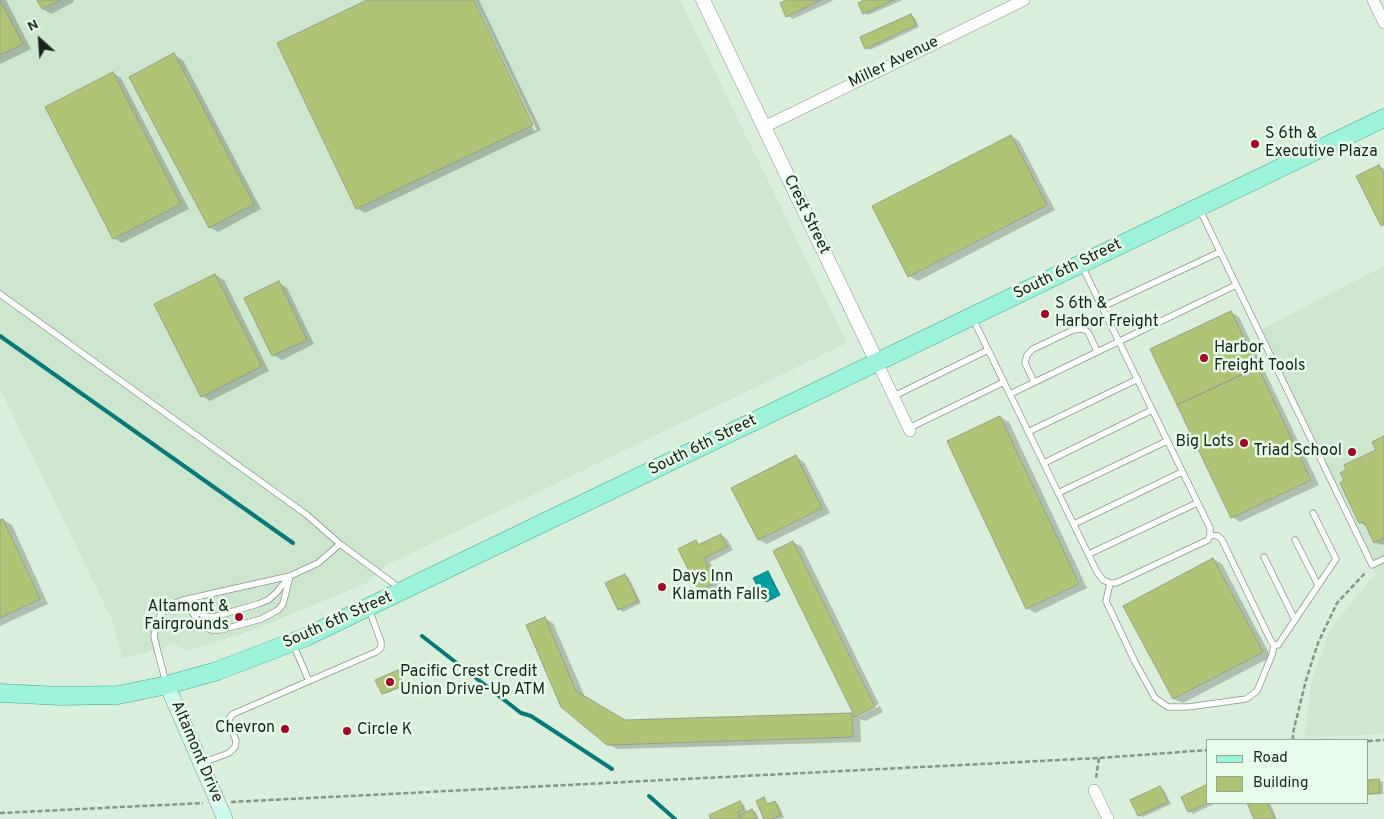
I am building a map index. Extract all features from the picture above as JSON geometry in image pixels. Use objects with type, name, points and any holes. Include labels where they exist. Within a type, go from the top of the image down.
[{"type":"main road","name":"South 6th Street","points":[[0,693],[61,696],[118,695],[167,685],[217,671],[292,642],[369,607],[1384,118]]},
{"type":"main road","name":"Altamont Drive","points":[[167,685],[225,819]]},
{"type":"street","name":"Crest Street","points":[[702,0],[909,429]]},
{"type":"street","name":"Miller Avenue","points":[[764,126],[1024,0]]},
{"type":"street","points":[[1373,0],[1384,23]]},
{"type":"street","points":[[1094,790],[1108,819]]},
{"type":"lane","points":[[1198,207],[1372,565],[1384,559]]},
{"type":"lane","points":[[1102,307],[1220,252]]},
{"type":"lane","points":[[972,316],[1088,554],[1103,580],[1116,583],[1208,540],[1210,528],[1081,264]]},
{"type":"lane","points":[[1010,394],[1236,285]]},
{"type":"lane","points":[[0,294],[307,515],[340,544],[404,590]]},
{"type":"lane","points":[[1034,382],[1025,363],[1027,354],[1033,349],[1073,330],[1083,329],[1088,332],[1097,351]]},
{"type":"lane","points":[[893,396],[988,350]]},
{"type":"lane","points":[[1028,432],[1138,379]]},
{"type":"lane","points":[[909,429],[1004,382]]},
{"type":"lane","points":[[1044,463],[1152,410]]},
{"type":"lane","points":[[1058,493],[1168,441]]},
{"type":"lane","points":[[1074,524],[1182,472]]},
{"type":"lane","points":[[1088,554],[1198,503]]},
{"type":"lane","points":[[1274,645],[1278,645],[1336,559],[1314,513]]},
{"type":"lane","points":[[1110,583],[1106,601],[1135,662],[1155,698],[1168,707],[1188,707],[1246,699],[1257,692],[1272,655],[1274,645],[1222,540],[1218,536],[1210,534]]},
{"type":"lane","points":[[1295,540],[1318,585]]},
{"type":"lane","points":[[167,685],[154,637],[156,625],[161,614],[170,605],[183,600],[290,576],[318,563],[340,544]]},
{"type":"lane","points":[[1264,557],[1295,620]]},
{"type":"lane","points":[[183,600],[202,626],[211,630],[221,630],[261,618],[278,610],[283,604],[290,576]]},
{"type":"lane","points":[[183,600],[199,613],[208,617],[217,616],[268,600],[290,576]]},
{"type":"lane","points":[[200,763],[229,753],[234,748],[236,741],[229,722],[233,714],[376,652],[381,648],[381,642],[369,607]]},
{"type":"lane","points":[[292,642],[309,681]]},
{"type":"path","points":[[1293,739],[1306,680],[1318,643],[1338,603],[1372,565]]},
{"type":"path","points":[[1369,741],[1384,740]]},
{"type":"path","points":[[0,813],[1098,758],[1206,750]]},
{"type":"path","points":[[1094,790],[1098,758]]},
{"type":"shaded area","points":[[0,0],[680,0],[847,343],[387,565],[366,583],[254,630],[190,650],[181,649],[175,644],[123,659],[112,620],[0,389]]},
{"type":"shaded area","name":"Triad School","points":[[1384,266],[1384,734],[1304,738],[1312,680],[1330,629],[1376,575],[1262,329]]},
{"type":"water","points":[[768,571],[780,595],[766,602],[753,578]]},
{"type":"building","points":[[0,0],[23,44],[0,55]]},
{"type":"building","points":[[37,0],[61,0],[42,9]]},
{"type":"building","points":[[367,0],[474,0],[533,125],[356,209],[277,43]]},
{"type":"building","points":[[786,0],[821,0],[786,17],[780,3]]},
{"type":"building","points":[[865,0],[894,0],[863,14],[858,3]]},
{"type":"building","points":[[911,14],[916,25],[865,49],[860,37]]},
{"type":"building","points":[[174,53],[254,204],[209,228],[129,77]]},
{"type":"building","points":[[113,72],[181,204],[113,239],[45,107]]},
{"type":"building","points":[[1011,135],[1047,205],[908,277],[872,206]]},
{"type":"building","points":[[1379,165],[1384,175],[1384,224],[1381,226],[1356,176]]},
{"type":"building","points":[[215,274],[262,366],[201,397],[154,304]]},
{"type":"building","points":[[279,281],[307,340],[272,356],[244,298]]},
{"type":"building","name":"Harbor Freight Tools","points":[[1231,311],[1258,367],[1177,405],[1150,349]]},
{"type":"building","name":"Big Lots","points":[[1258,367],[1311,480],[1231,518],[1177,405]]},
{"type":"building","points":[[1000,416],[1079,584],[1026,609],[947,441]]},
{"type":"building","name":"Triad School","points":[[1384,436],[1384,538],[1374,543],[1364,522],[1359,523],[1340,483],[1344,480],[1340,473],[1346,470],[1344,465],[1376,450],[1372,442]]},
{"type":"building","points":[[796,455],[822,508],[758,540],[731,488]]},
{"type":"building","points":[[3,519],[40,599],[0,618],[0,520]]},
{"type":"building","points":[[721,534],[727,547],[704,558],[716,582],[699,591],[678,549],[696,540],[698,545]]},
{"type":"building","points":[[793,541],[875,707],[855,717],[773,551]]},
{"type":"building","points":[[1213,558],[1263,652],[1173,699],[1123,606]]},
{"type":"building","points":[[625,574],[638,601],[618,610],[605,583]]},
{"type":"building","points":[[545,617],[576,691],[625,720],[852,713],[853,737],[607,745],[561,707],[526,625]]},
{"type":"building","name":"Pacific Crest Credit Union Drive-Up ATM","points":[[398,670],[404,685],[382,694],[375,680]]},
{"type":"building","points":[[1379,779],[1380,793],[1369,794],[1369,780]]},
{"type":"building","points":[[1206,785],[1206,804],[1188,812],[1181,797]]},
{"type":"building","points":[[1160,786],[1168,802],[1138,816],[1130,800]]},
{"type":"building","points":[[764,797],[767,804],[775,801],[781,815],[773,819],[764,819],[756,801]]},
{"type":"building","points":[[740,801],[744,809],[738,812],[740,817],[736,819],[711,819],[709,815]]},
{"type":"building","points":[[1247,804],[1268,804],[1275,819],[1254,819]]},
{"type":"building","points":[[752,809],[757,819],[742,819],[740,815]]},
{"type":"waterway","points":[[0,336],[293,543]]},
{"type":"waterway","points":[[422,636],[521,713],[531,716],[612,769]]},
{"type":"waterway","points":[[649,796],[675,819]]},
{"type":"place","name":"S 6th & Executive Plaza","points":[[1255,144]]},
{"type":"place","name":"S 6th & Harbor Freight","points":[[1045,314]]},
{"type":"place","name":"Harbor Freight Tools","points":[[1204,358]]},
{"type":"place","name":"Big Lots","points":[[1244,443]]},
{"type":"place","name":"Triad School","points":[[1352,452]]},
{"type":"place","name":"Days Inn Klamath Falls","points":[[662,587]]},
{"type":"place","name":"Altamont & Fairgrounds","points":[[239,617]]},
{"type":"place","name":"Pacific Crest Credit Union Drive-Up ATM","points":[[390,682]]},
{"type":"place","name":"Chevron","points":[[285,729]]},
{"type":"place","name":"Circle K","points":[[347,731]]}]
